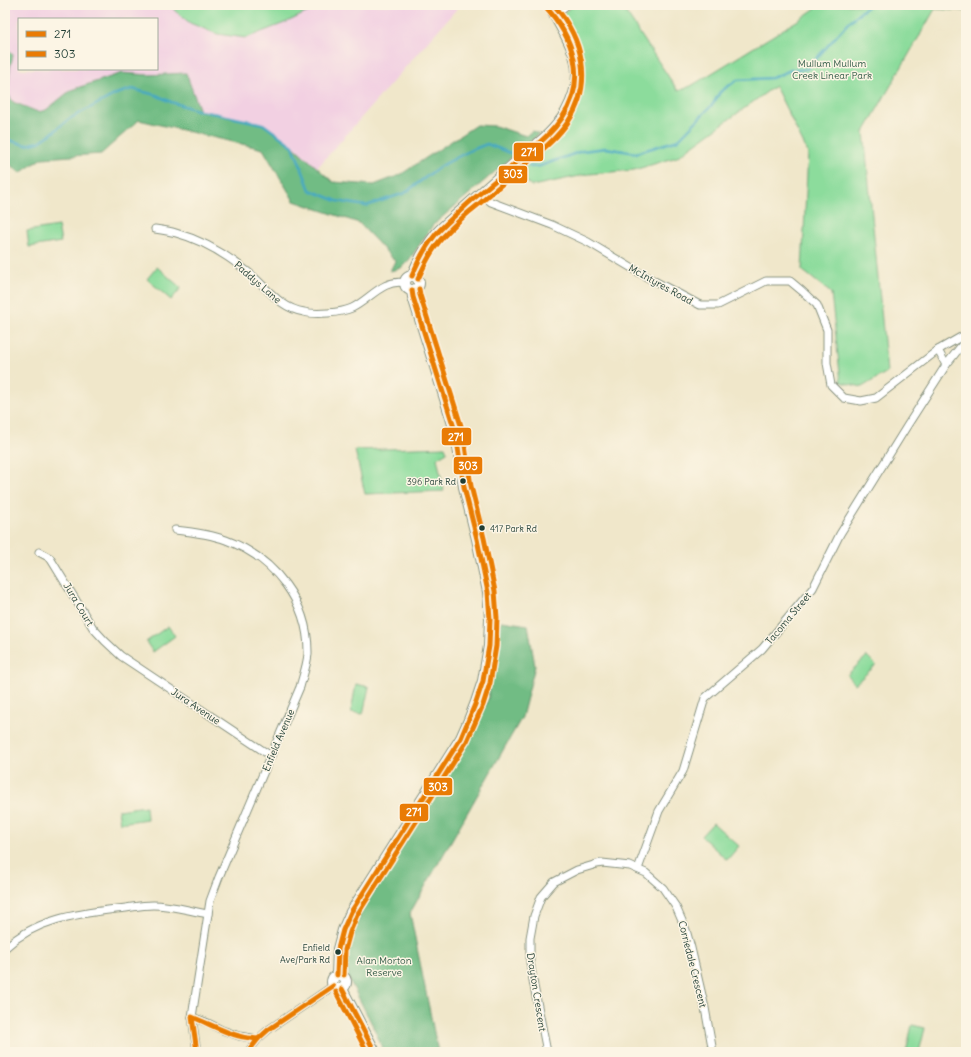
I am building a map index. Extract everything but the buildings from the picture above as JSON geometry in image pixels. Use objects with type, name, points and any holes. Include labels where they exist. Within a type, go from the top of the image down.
[{"type":"street","points":[[544,5],[554,15]]},
{"type":"street","points":[[375,1052],[337,988],[331,982],[337,975],[338,949],[343,930],[351,912],[461,738],[483,681],[489,646],[490,619],[488,592],[464,488],[456,434],[413,297],[410,283],[420,258],[436,234],[480,193],[544,138],[566,113],[575,90],[577,74],[572,49],[549,5]]},
{"type":"street","points":[[554,15],[567,5]]},
{"type":"street","name":"McIntyres Road","points":[[480,193],[491,202],[552,225],[588,242],[645,276],[700,305],[718,305],[766,281],[790,281],[818,305],[828,330],[827,363],[831,386],[844,398],[861,401],[876,398],[938,350],[966,334]]},
{"type":"street","name":"Paddys Lane","points":[[155,229],[176,233],[201,242],[230,258],[285,306],[303,312],[328,314],[351,308],[385,285],[392,282],[410,283]]},
{"type":"street","name":"Tacoma Street","points":[[638,869],[659,812],[683,771],[705,698],[762,649],[813,588],[840,534],[946,365],[966,340]]},
{"type":"street","points":[[938,350],[946,365]]},
{"type":"street","name":"Enfield Avenue","points":[[175,530],[212,536],[226,540],[252,553],[274,570],[295,598],[305,627],[308,656],[300,687],[210,900],[192,1017],[197,1052]]},
{"type":"street","name":"Jura Court","points":[[39,552],[50,558],[93,628],[120,656]]},
{"type":"street","name":"Jura Avenue","points":[[120,656],[271,756]]},
{"type":"street","name":"Drayton Crescent","points":[[547,1052],[534,986],[529,946],[534,916],[541,897],[554,882],[577,870],[597,864],[616,864],[638,869]]},
{"type":"street","name":"Corriedale Crescent","points":[[638,869],[646,873],[663,888],[676,907],[686,930],[704,1008],[712,1052]]},
{"type":"street","points":[[5,948],[35,927],[52,920],[84,913],[154,905],[208,914]]},
{"type":"street","points":[[248,1052],[258,1039],[276,1024],[337,988]]},
{"type":"street","points":[[192,1017],[208,1022],[222,1030],[239,1036],[258,1039]]},
{"type":"shaded area","points":[[5,5],[460,5],[317,168],[293,146],[263,124],[200,111],[148,75],[122,73],[71,90],[46,110],[38,112],[13,102],[8,94],[10,68],[13,55],[5,46]]},
{"type":"green space","points":[[173,5],[318,5],[316,8],[287,22],[246,38],[217,34],[190,23],[174,10]]},
{"type":"green space","name":"Mullum Mullum Creek Linear Park","points":[[573,5],[621,5],[678,91],[691,86],[800,19],[820,5],[966,5],[966,11],[935,9],[864,132],[887,372],[862,387],[841,382],[831,293],[802,270],[808,153],[775,86],[677,157],[634,170],[589,174],[532,186],[512,172],[561,129],[568,121],[576,107],[582,75],[581,60],[563,19],[568,9]]},
{"type":"green space","points":[[5,46],[13,55],[10,68],[8,94],[13,102],[38,112],[46,110],[71,90],[122,73],[148,75],[186,73],[200,111],[263,124],[293,146],[333,182],[374,185],[400,175],[476,125],[495,126],[526,136],[532,131],[539,134],[433,225],[409,260],[401,268],[390,271],[395,261],[359,223],[294,201],[263,149],[139,120],[101,154],[42,158],[20,173],[5,160]]},
{"type":"green space","points":[[58,226],[61,242],[29,247],[27,231]]},
{"type":"green space","points":[[157,267],[181,288],[171,300],[147,279]]},
{"type":"green space","points":[[445,447],[447,452],[437,458],[444,491],[365,494],[355,450]]},
{"type":"green space","name":"Alan Morton Reserve","points":[[501,621],[528,625],[535,666],[522,717],[410,913],[438,1052],[384,1052],[373,1026],[349,979],[345,953],[363,909],[472,736],[488,699]]},
{"type":"green space","points":[[168,626],[175,636],[153,652],[146,642]]},
{"type":"green space","points":[[867,656],[876,665],[855,684],[847,675]]},
{"type":"green space","points":[[356,684],[369,687],[363,714],[351,712]]},
{"type":"green space","points":[[146,806],[147,819],[120,823],[118,810]]},
{"type":"green space","points":[[713,823],[739,846],[727,860],[701,836]]},
{"type":"green space","points":[[912,1025],[925,1028],[919,1052],[906,1052]]},
{"type":"waterway","points":[[522,161],[531,167],[540,166],[582,151],[606,148],[636,153],[678,140],[713,104],[720,92],[737,80],[772,78],[791,70],[807,69],[849,22],[869,5]]},
{"type":"waterway","points":[[5,139],[26,145],[39,142],[69,119],[116,94],[132,89],[156,95],[171,102],[200,111],[263,124],[293,146],[310,190],[337,201],[366,206],[405,193],[439,167],[469,151],[487,144],[513,154],[518,158]]},
{"type":"transit line","name":"271","points":[[412,276],[422,254],[436,234],[472,200],[545,138],[554,129],[570,104],[576,74],[574,59],[570,45],[563,31],[544,5]]},
{"type":"transit line","name":"303","points":[[418,279],[432,252],[451,228],[549,144],[564,128],[576,107],[581,92],[583,77],[582,62],[572,32],[554,5]]},
{"type":"transit line","name":"303","points":[[344,975],[345,950],[357,915],[467,741],[483,705],[490,683],[496,646],[497,618],[495,591],[471,486],[463,432],[419,289]]},
{"type":"transit line","name":"271","points":[[337,975],[338,949],[343,930],[351,912],[461,738],[483,681],[489,646],[490,619],[488,592],[464,487],[456,434],[412,290]]},
{"type":"transit line","name":"271","points":[[248,1052],[258,1039],[268,1030],[333,986]]},
{"type":"transit line","name":"271","points":[[342,989],[375,1052]]},
{"type":"transit line","name":"303","points":[[336,992],[367,1052]]},
{"type":"transit line","name":"271","points":[[197,1052],[192,1017],[221,1030],[244,1037],[258,1039]]},
{"type":"place","name":"396 Park Rd","points":[[463,481]]},
{"type":"place","name":"417 Park Rd","points":[[482,528]]},
{"type":"place","name":"Enfield Ave/Park Rd","points":[[338,952]]}]
